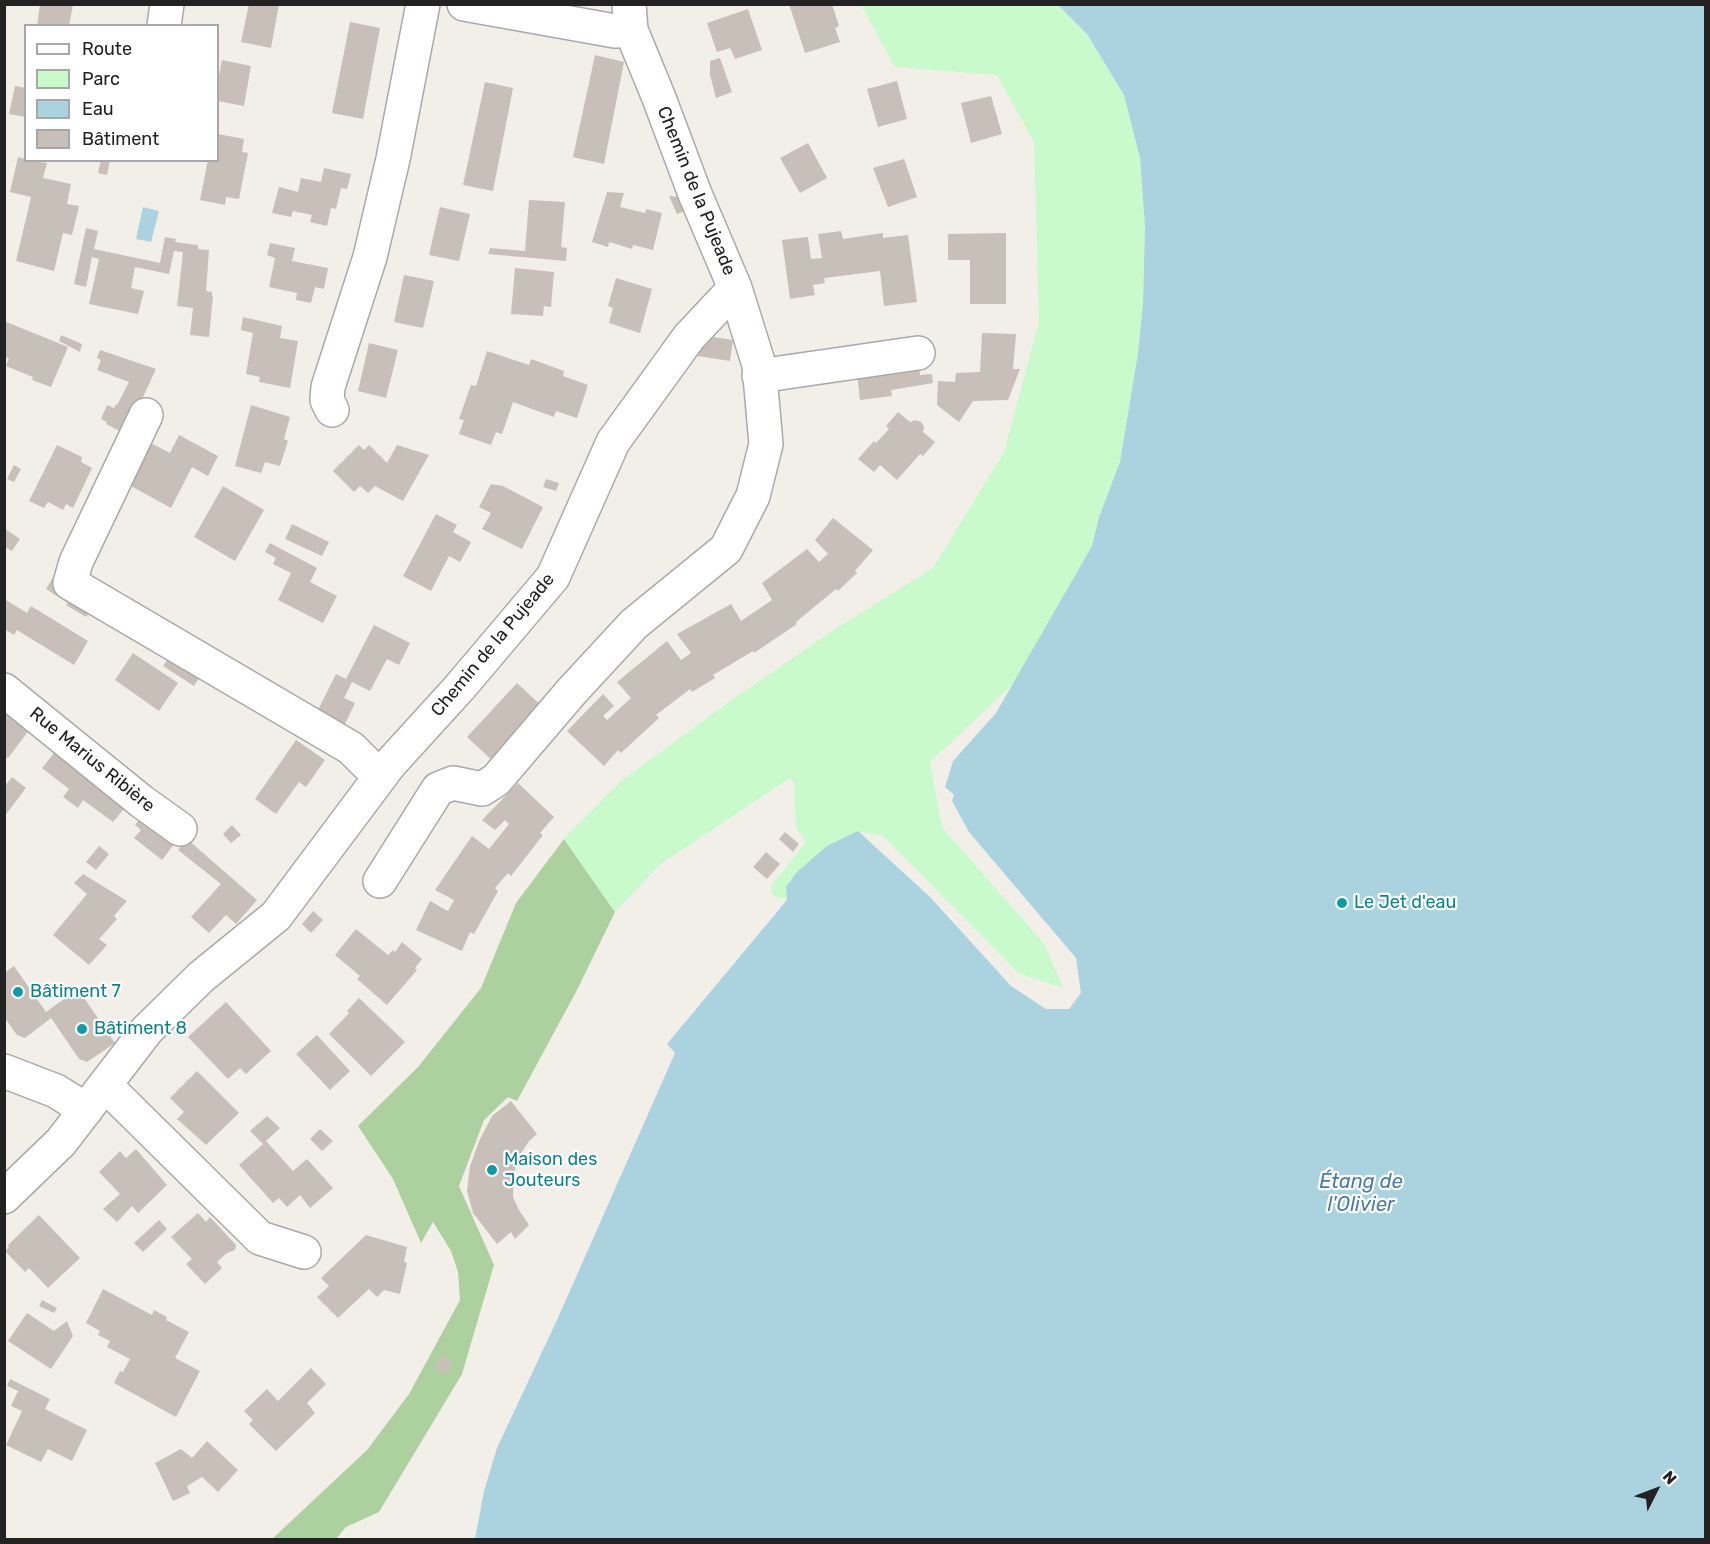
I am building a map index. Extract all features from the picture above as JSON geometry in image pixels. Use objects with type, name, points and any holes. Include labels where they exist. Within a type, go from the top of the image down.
[{"type":"street","points":[[164,24],[167,4]]},
{"type":"street","points":[[332,410],[327,400],[328,387],[370,257],[393,159],[423,4]]},
{"type":"street","points":[[464,4],[615,31],[630,17]]},
{"type":"street","name":"Chemin de la Pujeade","points":[[4,1197],[61,1142],[147,1030],[193,984],[276,916],[380,777],[553,577],[613,442],[689,337],[735,288],[695,194],[630,17]]},
{"type":"street","points":[[380,880],[438,789],[453,783],[482,789],[496,780],[634,624],[726,549],[753,496],[766,444],[759,365],[735,288]]},
{"type":"street","points":[[759,376],[918,353]]},
{"type":"street","points":[[146,415],[81,552],[70,583],[351,748],[380,777]]},
{"type":"street","name":"Rue Marius Ribière","points":[[4,690],[141,801],[180,829]]},
{"type":"street","points":[[4,1071],[56,1091],[95,1097],[260,1238],[304,1252]]},
{"type":"green space","points":[[861,5],[1058,5],[1087,34],[1124,95],[1140,158],[1145,227],[1143,304],[1138,353],[1120,462],[1099,517],[1092,546],[1015,682],[930,762],[942,827],[1045,945],[1063,988],[1018,973],[883,836],[858,831],[797,872],[786,887],[787,900],[772,895],[771,886],[806,842],[796,827],[794,783],[790,778],[659,865],[615,912],[564,839],[621,781],[733,699],[835,629],[933,568],[1004,452],[1039,321],[1034,142],[997,75],[895,67]]},
{"type":"green space","points":[[564,839],[615,912],[577,990],[517,1101],[508,1097],[484,1120],[459,1186],[494,1265],[462,1374],[379,1512],[346,1527],[336,1539],[271,1540],[367,1450],[409,1394],[460,1300],[458,1272],[451,1251],[433,1222],[421,1243],[393,1179],[358,1126],[418,1067],[481,988],[516,903]]},
{"type":"water","name":"Étang de l'Olivier","points":[[1058,5],[1705,5],[1705,1539],[475,1539],[484,1491],[497,1448],[557,1320],[675,1053],[667,1044],[787,900],[786,887],[797,872],[827,846],[858,831],[930,897],[1011,986],[1046,1009],[1069,1009],[1081,993],[1076,958],[969,832],[952,801],[954,795],[945,787],[953,761],[996,713],[1092,546],[1099,517],[1120,462],[1138,353],[1143,304],[1145,227],[1140,158],[1124,95],[1087,34]]},
{"type":"water","points":[[143,207],[159,211],[151,242],[136,239]]},
{"type":"building","points":[[40,4],[73,4],[69,24],[37,24]]},
{"type":"building","points":[[249,4],[279,4],[271,48],[241,42]]},
{"type":"building","points":[[789,4],[832,4],[839,26],[835,28],[840,42],[805,53]]},
{"type":"building","points":[[748,9],[762,50],[735,59],[730,48],[717,52],[707,23]]},
{"type":"building","points":[[350,22],[380,28],[363,119],[332,113]]},
{"type":"building","points":[[595,55],[624,62],[604,164],[573,157]]},
{"type":"building","points":[[720,58],[732,92],[716,98],[710,75],[710,61]]},
{"type":"building","points":[[222,60],[251,66],[244,106],[219,101],[219,76]]},
{"type":"building","points":[[897,81],[907,119],[878,127],[867,89]]},
{"type":"building","points":[[485,82],[513,88],[493,191],[463,185]]},
{"type":"building","points":[[15,86],[24,88],[24,117],[9,114]]},
{"type":"building","points":[[991,96],[1002,134],[971,143],[961,103]]},
{"type":"building","points":[[219,134],[244,139],[242,152],[248,153],[239,199],[226,197],[225,205],[200,200],[208,162],[219,162]]},
{"type":"building","points":[[808,143],[827,178],[800,193],[780,158]]},
{"type":"building","points":[[18,157],[24,158],[24,162],[47,163],[43,178],[71,184],[67,204],[79,206],[72,235],[63,233],[54,271],[16,261],[31,197],[10,192]]},
{"type":"building","points":[[904,159],[917,197],[888,207],[873,168]]},
{"type":"building","points":[[101,162],[110,162],[107,175],[98,173]]},
{"type":"building","points":[[324,168],[351,174],[347,189],[341,188],[336,209],[331,208],[327,226],[310,222],[312,215],[293,211],[291,217],[272,213],[279,187],[298,192],[301,178],[321,182]]},
{"type":"building","points":[[607,192],[624,193],[620,207],[645,213],[646,209],[662,213],[653,250],[633,245],[632,249],[609,242],[608,247],[592,242]]},
{"type":"building","points":[[669,196],[681,197],[685,211],[677,214]]},
{"type":"building","points":[[529,200],[565,202],[561,247],[567,248],[566,261],[488,254],[490,248],[525,251]]},
{"type":"building","points":[[440,207],[470,214],[459,261],[429,255]]},
{"type":"building","points":[[86,228],[98,231],[94,249],[160,263],[165,237],[176,239],[175,242],[198,245],[198,249],[209,250],[206,291],[212,292],[213,296],[209,337],[190,335],[193,308],[177,306],[183,252],[174,251],[169,274],[135,267],[131,288],[144,291],[138,314],[89,304],[99,259],[92,257],[86,287],[74,284]]},
{"type":"building","points":[[841,231],[843,239],[883,233],[883,238],[908,235],[917,302],[884,306],[880,271],[824,278],[825,283],[813,285],[815,295],[790,299],[782,240],[808,237],[811,259],[822,258],[818,234]]},
{"type":"building","points":[[1006,233],[1006,304],[970,304],[970,260],[948,260],[948,234]]},
{"type":"building","points":[[270,243],[295,248],[292,261],[328,268],[324,289],[315,287],[311,303],[296,300],[297,293],[269,287],[275,258],[267,255]]},
{"type":"building","points":[[515,268],[554,272],[551,307],[544,306],[543,316],[511,314]]},
{"type":"building","points":[[404,275],[434,281],[423,328],[394,322]]},
{"type":"building","points":[[616,278],[652,289],[640,333],[609,323],[613,308],[608,306]]},
{"type":"building","points":[[243,317],[282,326],[280,338],[298,341],[290,388],[259,382],[260,377],[246,374],[253,333],[241,330]]},
{"type":"building","points":[[4,321],[68,347],[51,387],[6,366],[9,358],[4,357]]},
{"type":"building","points":[[982,333],[1016,334],[1013,369],[1020,369],[1008,400],[973,401],[959,422],[937,405],[938,381],[955,382],[956,373],[980,372]]},
{"type":"building","points":[[61,335],[82,344],[80,352],[59,341]]},
{"type":"building","points":[[700,335],[733,340],[730,361],[684,354]]},
{"type":"building","points":[[369,343],[398,350],[386,398],[358,391]]},
{"type":"building","points":[[100,350],[156,369],[126,434],[101,419],[107,405],[114,408],[117,405],[129,382],[97,370],[101,360],[97,358]]},
{"type":"building","points":[[487,351],[529,365],[531,359],[564,371],[563,376],[588,385],[577,418],[556,411],[554,417],[513,402],[502,434],[496,432],[491,445],[459,434],[464,420],[459,419],[471,385],[476,386]]},
{"type":"building","points":[[919,364],[920,375],[932,374],[933,383],[891,390],[892,396],[860,400],[857,373]]},
{"type":"building","points":[[251,405],[290,417],[284,439],[288,441],[280,466],[265,462],[261,473],[235,466]]},
{"type":"building","points":[[898,412],[910,422],[915,420],[921,422],[924,427],[923,432],[935,442],[923,456],[920,454],[897,480],[880,465],[874,472],[858,459],[874,441],[876,443],[889,429],[886,426]]},
{"type":"building","points":[[179,435],[218,456],[208,476],[192,467],[171,508],[120,480],[143,439],[170,453]]},
{"type":"building","points":[[57,445],[82,457],[81,462],[92,468],[73,508],[66,504],[63,510],[48,502],[44,508],[29,501]]},
{"type":"building","points":[[359,445],[364,450],[369,445],[387,463],[397,445],[429,455],[403,501],[375,486],[368,493],[360,486],[354,492],[333,471]]},
{"type":"building","points":[[14,465],[21,469],[14,482],[7,479]]},
{"type":"building","points":[[546,479],[559,483],[556,491],[543,487]]},
{"type":"building","points":[[491,484],[503,486],[543,507],[522,549],[482,529],[491,513],[479,507]]},
{"type":"building","points":[[223,486],[264,510],[235,561],[194,537]]},
{"type":"building","points":[[436,514],[457,525],[453,532],[471,542],[460,562],[449,556],[431,591],[403,576]]},
{"type":"building","points":[[833,518],[873,550],[855,571],[857,573],[838,591],[836,589],[796,622],[797,624],[754,653],[753,651],[713,675],[715,678],[692,692],[690,689],[656,715],[659,718],[621,753],[618,750],[604,766],[567,731],[603,694],[614,706],[603,716],[607,720],[631,698],[617,682],[667,641],[681,660],[691,653],[677,634],[731,604],[741,621],[772,600],[762,583],[807,549],[819,562],[828,554],[815,540]]},
{"type":"building","points":[[292,524],[329,542],[322,556],[285,539]]},
{"type":"building","points":[[4,528],[20,539],[12,551],[4,547]]},
{"type":"building","points":[[270,543],[317,568],[310,582],[337,596],[323,623],[278,600],[291,573],[273,564],[276,558],[265,552]]},
{"type":"building","points":[[52,579],[95,605],[86,617],[46,589]]},
{"type":"building","points":[[6,600],[27,613],[31,606],[88,641],[74,665],[17,630],[14,635],[4,629],[4,602]]},
{"type":"building","points":[[374,625],[410,643],[399,665],[387,659],[370,691],[352,682],[344,698],[355,703],[344,726],[317,712],[336,674],[346,679]]},
{"type":"building","points":[[173,652],[203,672],[194,686],[163,666]]},
{"type":"building","points":[[133,653],[178,683],[159,711],[115,680]]},
{"type":"building","points":[[517,683],[547,711],[496,764],[467,737]]},
{"type":"building","points":[[4,697],[36,721],[8,758],[4,756]]},
{"type":"building","points":[[296,740],[325,760],[306,787],[299,782],[276,814],[255,799]]},
{"type":"building","points":[[63,742],[134,797],[113,822],[83,800],[78,808],[63,797],[69,789],[42,768]]},
{"type":"building","points":[[12,777],[26,788],[4,817],[4,787]]},
{"type":"building","points":[[518,783],[554,817],[540,833],[543,835],[511,876],[508,873],[495,888],[498,891],[474,934],[470,932],[462,951],[416,930],[430,901],[448,911],[454,900],[435,890],[472,836],[489,849],[509,824],[505,820],[495,830],[482,820]]},
{"type":"building","points":[[147,810],[181,835],[162,860],[134,838],[141,830],[135,825]]},
{"type":"building","points":[[232,825],[241,835],[231,843],[223,834]]},
{"type":"building","points":[[785,832],[799,844],[793,852],[779,839]]},
{"type":"building","points":[[187,839],[257,900],[236,924],[226,915],[209,933],[191,917],[221,884],[178,850]]},
{"type":"building","points":[[99,846],[109,854],[96,870],[86,862]]},
{"type":"building","points":[[766,852],[780,864],[767,879],[753,867]]},
{"type":"building","points":[[83,874],[127,901],[114,916],[117,919],[99,939],[107,945],[89,965],[53,935],[87,894],[74,883]]},
{"type":"building","points":[[313,911],[323,920],[311,933],[302,924]]},
{"type":"building","points":[[356,929],[388,955],[393,950],[395,952],[402,942],[422,959],[415,968],[417,970],[387,1005],[357,979],[360,976],[335,955]]},
{"type":"building","points":[[14,966],[46,1012],[78,989],[115,1043],[87,1062],[79,1059],[51,1018],[25,1038],[17,1035],[4,1017],[4,973]]},
{"type":"building","points":[[359,998],[405,1042],[371,1076],[329,1034],[349,1013],[347,1011]]},
{"type":"building","points":[[226,1002],[271,1051],[246,1074],[240,1068],[228,1079],[188,1037]]},
{"type":"building","points":[[317,1035],[350,1071],[330,1090],[296,1054]]},
{"type":"building","points":[[197,1071],[239,1113],[206,1145],[177,1119],[184,1112],[170,1098]]},
{"type":"building","name":"Maison des Jouteurs","points":[[511,1101],[537,1134],[529,1141],[518,1158],[514,1174],[513,1197],[529,1225],[515,1239],[511,1232],[497,1244],[473,1213],[467,1191],[470,1166],[480,1139],[492,1116]]},
{"type":"building","points":[[267,1116],[280,1128],[266,1141],[293,1171],[307,1159],[333,1188],[310,1208],[300,1195],[287,1207],[279,1198],[273,1203],[239,1165],[263,1144],[250,1131]]},
{"type":"building","points":[[320,1129],[333,1141],[322,1151],[310,1139]]},
{"type":"building","points":[[136,1149],[167,1185],[138,1213],[132,1206],[117,1222],[103,1209],[120,1194],[99,1172],[120,1151],[126,1158]]},
{"type":"building","points":[[198,1213],[206,1222],[210,1217],[236,1245],[235,1250],[227,1253],[217,1262],[222,1268],[205,1284],[186,1264],[192,1259],[171,1237]]},
{"type":"building","points":[[39,1215],[80,1258],[48,1288],[29,1268],[25,1272],[5,1251],[8,1245]]},
{"type":"building","points":[[159,1220],[167,1229],[143,1252],[134,1243]]},
{"type":"building","points":[[366,1235],[407,1247],[404,1262],[407,1263],[400,1294],[384,1290],[377,1297],[369,1289],[338,1318],[317,1297],[329,1286],[321,1278]]},
{"type":"building","points":[[103,1289],[152,1315],[154,1310],[167,1317],[166,1320],[189,1332],[175,1358],[200,1371],[176,1417],[114,1383],[130,1359],[107,1347],[110,1341],[98,1335],[100,1331],[86,1323]]},
{"type":"building","points":[[42,1300],[57,1308],[54,1313],[39,1306]]},
{"type":"building","points":[[27,1313],[54,1331],[67,1321],[73,1336],[51,1369],[8,1341]]},
{"type":"building","points":[[442,1355],[453,1362],[444,1375],[434,1368]]},
{"type":"building","points":[[311,1368],[326,1384],[307,1403],[315,1413],[276,1451],[249,1424],[253,1420],[244,1411],[267,1389],[278,1401]]},
{"type":"building","points":[[10,1379],[50,1399],[45,1409],[87,1430],[72,1461],[48,1449],[41,1462],[6,1445],[22,1411],[11,1406],[18,1391],[7,1386]]},
{"type":"building","points":[[207,1441],[238,1470],[218,1492],[202,1477],[187,1486],[190,1493],[173,1501],[155,1463],[181,1449],[192,1458]]},
{"type":"place","name":"Le Jet d'eau","points":[[1342,903]]},
{"type":"place","name":"Bâtiment 7","points":[[18,992]]},
{"type":"place","name":"Bâtiment 8","points":[[82,1029]]},
{"type":"place","name":"Maison des Jouteurs","points":[[492,1170]]}]
